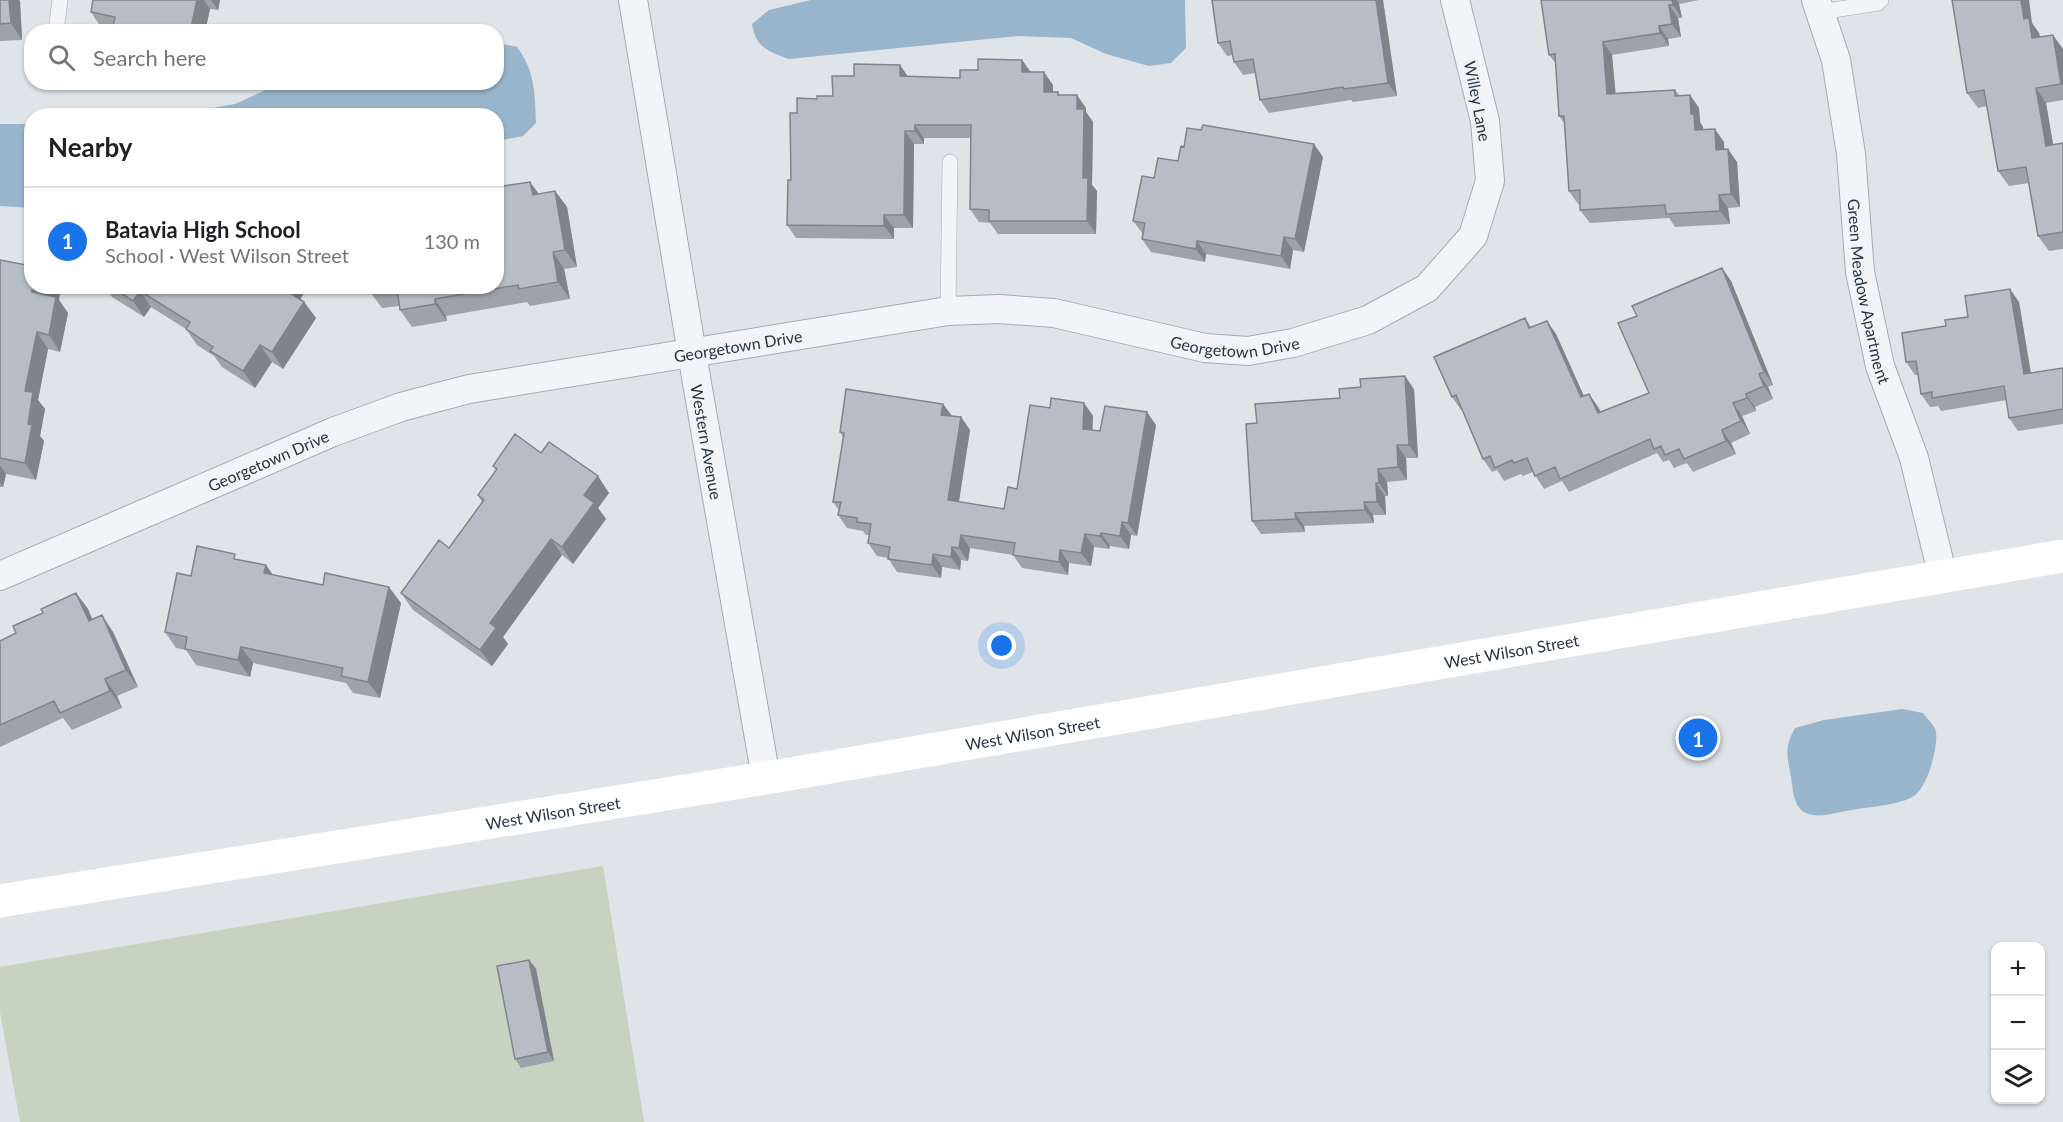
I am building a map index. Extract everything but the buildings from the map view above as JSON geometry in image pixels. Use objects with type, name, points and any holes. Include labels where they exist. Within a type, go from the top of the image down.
[{"type":"main road","name":"West Wilson Street","points":[[0,901],[766,778],[1590,635],[2063,556]]},
{"type":"street","name":"Western Avenue","points":[[633,0],[766,778]]},
{"type":"street","name":"Willey Lane","points":[[1455,0],[1485,121],[1490,181],[1473,236]]},
{"type":"street","name":"Green Meadow Apartment","points":[[1818,6],[1836,60],[1840,84],[1851,154],[1860,272],[1867,307],[1880,366],[1914,458],[1943,577]]},
{"type":"street","name":"Georgetown Drive","points":[[0,576],[333,432],[401,407],[468,389],[948,311],[999,309],[1054,313],[1205,348],[1248,351],[1293,344],[1368,320],[1427,288],[1473,236]]},
{"type":"lane","points":[[57,24],[60,0]]},
{"type":"lane","points":[[1818,6],[1878,3],[1881,0]]},
{"type":"lane","points":[[948,311],[950,162]]},
{"type":"green space","points":[[603,866],[644,1122],[20,1122],[0,1012],[0,967]]},
{"type":"water","points":[[811,0],[1185,0],[1186,48],[1171,63],[1149,66],[1106,54],[1071,38],[1018,36],[789,59],[769,51],[760,44],[752,24],[769,10]]},
{"type":"water","points":[[504,44],[517,47],[531,74],[536,123],[523,136],[504,140],[504,108],[212,108],[235,104],[266,90],[504,90]]},
{"type":"water","points":[[0,124],[24,124],[24,208],[0,206]]},
{"type":"water","points":[[1902,709],[1923,713],[1936,732],[1928,776],[1914,796],[1901,802],[1828,814],[1811,815],[1798,807],[1794,797],[1788,757],[1789,741],[1795,728],[1824,720]]},
{"type":"place","name":"Batavia High School","points":[[1698,738]]}]
